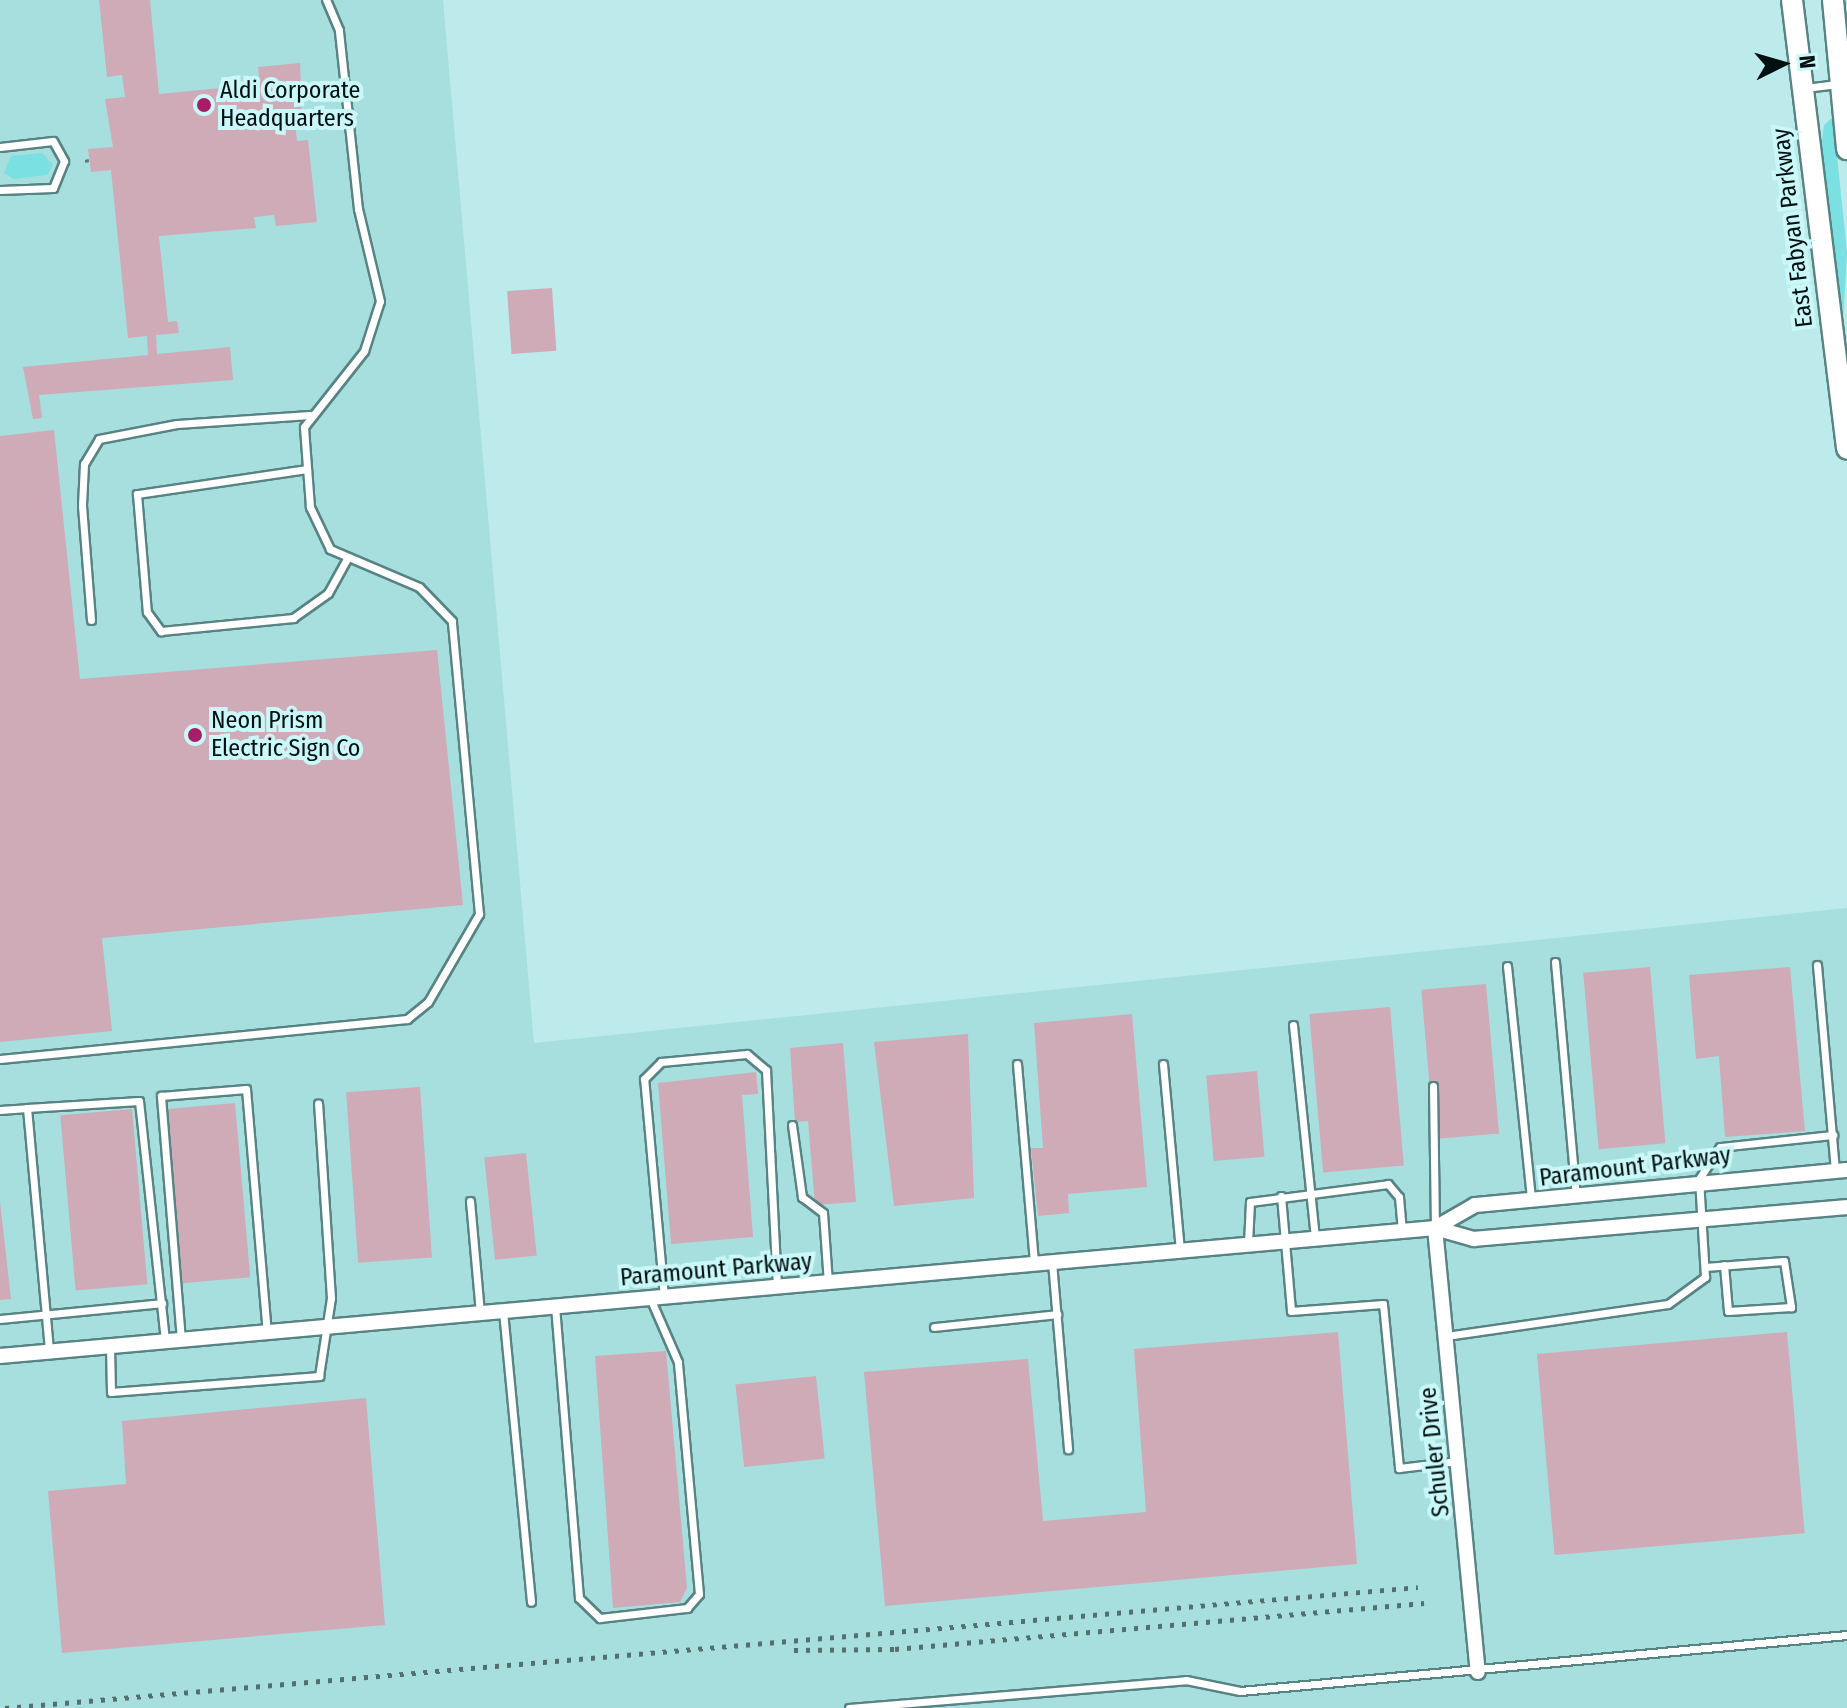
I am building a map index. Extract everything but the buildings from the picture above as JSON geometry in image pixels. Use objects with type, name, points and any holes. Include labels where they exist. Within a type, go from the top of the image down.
[{"type":"main road","name":"East Fabyan Parkway","points":[[1792,0],[1847,449]]},
{"type":"main road","points":[[1833,0],[1847,149]]},
{"type":"street","name":"Paramount Parkway","points":[[1435,1228],[1475,1205],[1576,1196],[1699,1179],[1841,1170]]},
{"type":"street","name":"Paramount Parkway","points":[[0,1356],[1435,1228],[1474,1239],[1702,1217],[1847,1207]]},
{"type":"street","name":"Schuler Drive","points":[[1435,1228],[1478,1672]]},
{"type":"lane","points":[[0,1059],[407,1019],[428,1002],[481,906],[458,643],[452,621],[432,597],[346,560],[317,532],[304,427],[310,415],[364,351],[380,301],[358,209],[339,30],[326,0]]},
{"type":"lane","points":[[1802,88],[1843,83]]},
{"type":"lane","points":[[0,147],[53,141],[64,161],[53,188],[0,190]]},
{"type":"lane","points":[[91,620],[84,464],[99,439],[177,424],[310,415]]},
{"type":"lane","points":[[307,469],[137,494],[147,612],[161,631],[293,618],[328,593],[346,560]]},
{"type":"lane","points":[[1555,962],[1576,1196]]},
{"type":"lane","points":[[1817,965],[1833,1135],[1841,1170]]},
{"type":"lane","points":[[1507,966],[1531,1201]]},
{"type":"lane","points":[[1293,1025],[1315,1239]]},
{"type":"lane","points":[[555,1306],[579,1598],[600,1618],[687,1608],[699,1594],[678,1362],[657,1297],[644,1079],[654,1065],[747,1054],[766,1070],[777,1287]]},
{"type":"lane","points":[[1017,1064],[1034,1264]]},
{"type":"lane","points":[[1163,1064],[1180,1251]]},
{"type":"lane","points":[[1433,1086],[1435,1228]]},
{"type":"lane","points":[[173,1341],[161,1096],[246,1089],[267,1332]]},
{"type":"lane","points":[[0,1110],[139,1101],[162,1303],[173,1341]]},
{"type":"lane","points":[[110,1347],[111,1392],[319,1376],[324,1327],[331,1298],[318,1103]]},
{"type":"lane","points":[[27,1108],[49,1352]]},
{"type":"lane","points":[[792,1125],[802,1197],[823,1213],[828,1282]]},
{"type":"lane","points":[[1446,1336],[1668,1304],[1705,1277],[1699,1179],[1720,1147],[1833,1135]]},
{"type":"lane","points":[[1248,1245],[1250,1202],[1388,1184],[1399,1197],[1402,1231]]},
{"type":"lane","points":[[1281,1196],[1291,1311],[1383,1304],[1399,1468],[1458,1461]]},
{"type":"lane","points":[[470,1201],[480,1313]]},
{"type":"lane","points":[[1705,1267],[1724,1265],[1784,1261],[1791,1307],[1728,1311],[1724,1265]]},
{"type":"lane","points":[[1052,1262],[1068,1449]]},
{"type":"lane","points":[[0,1319],[162,1303]]},
{"type":"lane","points":[[503,1311],[531,1602]]},
{"type":"lane","points":[[934,1327],[1057,1314]]},
{"type":"lane","points":[[849,1708],[1186,1680],[1240,1691],[1478,1672],[1847,1635]]},
{"type":"shaded area","points":[[0,0],[443,0],[534,1043],[1847,908],[1847,1708],[0,1708]]},
{"type":"shaded area","points":[[1833,117],[1847,253],[1843,320],[1821,148],[1824,125]]},
{"type":"shaded area","points":[[42,153],[53,165],[47,175],[14,179],[4,173],[11,156]]},
{"type":"railway","points":[[5,1708],[1418,1587]]},
{"type":"railway","points":[[794,1650],[895,1649],[1424,1603]]},
{"type":"place","name":"Aldi Corporate Headquarters","points":[[204,105]]},
{"type":"place","name":"Neon Prism Electric Sign Co","points":[[195,735]]}]
